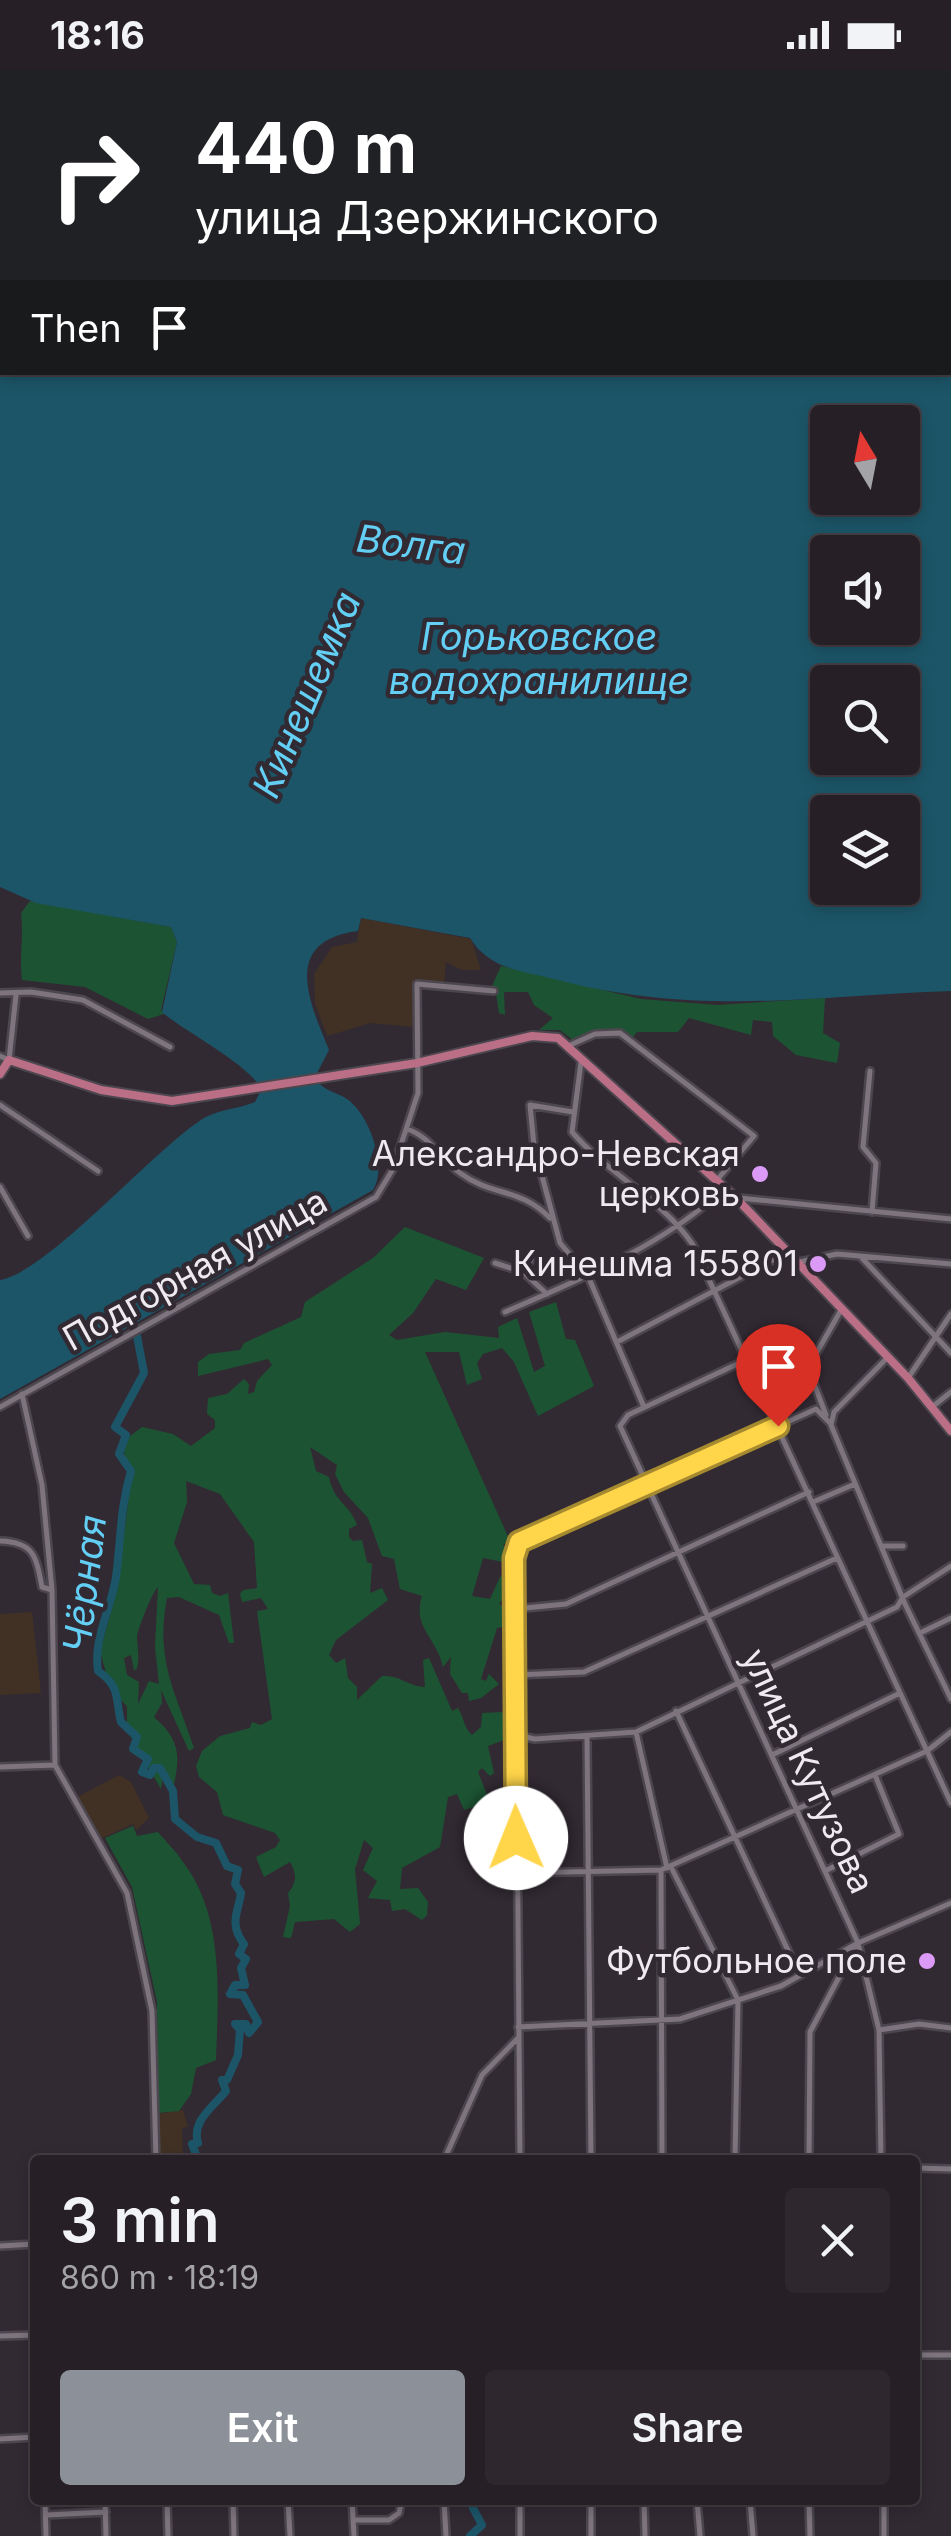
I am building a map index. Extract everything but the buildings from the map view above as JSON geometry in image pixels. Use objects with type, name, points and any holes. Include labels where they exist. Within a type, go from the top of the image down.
[{"type":"main road","points":[[0,1074],[5,1058],[101,1090],[158,1101],[417,1063],[532,1036],[551,1036],[568,1046],[736,1198],[908,1378],[951,1431]]},
{"type":"street","name":"Подгорная улица","points":[[0,1407],[372,1201],[387,1183],[418,1093],[416,984],[494,991]]},
{"type":"street","points":[[0,993],[83,1000],[170,1048]]},
{"type":"street","points":[[5,1058],[16,994]]},
{"type":"street","points":[[568,1046],[594,1034],[620,1033],[754,1136],[717,1180]]},
{"type":"street","points":[[582,1062],[572,1132],[597,1160],[679,1225],[718,1292],[950,1800]]},
{"type":"street","points":[[870,1071],[863,1146],[876,1163],[872,1212]]},
{"type":"street","points":[[0,1104],[98,1172]]},
{"type":"street","points":[[573,1112],[530,1105],[531,1135],[560,1243],[588,1276],[644,1407],[748,1359]]},
{"type":"street","points":[[408,1128],[430,1140],[434,1151],[458,1172],[499,1192],[527,1197],[552,1220]]},
{"type":"street","points":[[0,1187],[28,1236]]},
{"type":"street","points":[[506,1312],[588,1276],[679,1225],[725,1188]]},
{"type":"street","points":[[736,1198],[951,1219]]},
{"type":"street","points":[[617,1342],[786,1253]]},
{"type":"street","points":[[523,1272],[534,1255]]},
{"type":"street","points":[[859,1255],[951,1353]]},
{"type":"street","points":[[796,1263],[859,1255],[951,1264]]},
{"type":"street","points":[[496,1263],[523,1272],[547,1294]]},
{"type":"street","points":[[841,1310],[808,1368],[903,1597],[951,1698]]},
{"type":"street","points":[[908,1378],[951,1314]]},
{"type":"street","points":[[829,1421],[887,1358]]},
{"type":"street","points":[[932,1407],[951,1392]]},
{"type":"street","points":[[22,1394],[42,1485],[52,1590],[55,1765],[122,1880],[132,1912],[152,2010],[156,2155]]},
{"type":"street","name":"улица Кутузова","points":[[644,1407],[621,1422],[858,1943],[879,2030],[882,2155]]},
{"type":"street","points":[[520,2155],[515,1550],[519,1542],[816,1409],[829,1421]]},
{"type":"street","points":[[813,1502],[855,1484]]},
{"type":"street","points":[[515,1609],[566,1604],[678,1549],[809,1492]]},
{"type":"street","points":[[0,1542],[22,1542],[30,1548],[42,1587],[52,1590]]},
{"type":"street","points":[[882,1546],[903,1546]]},
{"type":"street","points":[[516,1675],[584,1672],[837,1558]]},
{"type":"street","points":[[516,1735],[587,1737],[636,1732],[867,1623],[897,1607],[903,1597],[951,1566]]},
{"type":"street","points":[[920,1633],[951,1618]]},
{"type":"street","points":[[774,1754],[900,1693]]},
{"type":"street","points":[[676,1711],[799,1974]]},
{"type":"street","points":[[636,1732],[667,1868],[738,2000],[736,2155]]},
{"type":"street","points":[[517,1873],[667,1868],[928,1752],[951,1732]]},
{"type":"street","points":[[587,1737],[591,2155]]},
{"type":"street","points":[[0,1767],[55,1765]]},
{"type":"street","points":[[826,1870],[900,1834],[874,1775]]},
{"type":"street","points":[[662,2155],[659,2021],[667,1868]]},
{"type":"street","points":[[518,2026],[659,2021],[738,2000],[775,1989],[858,1943],[951,1903]]},
{"type":"street","points":[[809,2155],[810,2032],[858,1943]]},
{"type":"street","points":[[879,2030],[919,2024],[951,2028]]},
{"type":"street","points":[[446,2155],[482,2075],[518,2038]]},
{"type":"street","points":[[920,2168],[951,2169]]},
{"type":"street","points":[[0,2246],[30,2244]]},
{"type":"street","points":[[0,2336],[30,2335]]},
{"type":"street","points":[[920,2356],[951,2355]]},
{"type":"street","points":[[0,2438],[30,2437]]},
{"type":"street","points":[[45,2505],[46,2536]]},
{"type":"street","points":[[105,2505],[106,2536]]},
{"type":"street","points":[[168,2505],[168,2536]]},
{"type":"street","points":[[234,2505],[234,2536]]},
{"type":"street","points":[[288,2505],[290,2536]]},
{"type":"street","points":[[352,2505],[354,2536]]},
{"type":"street","points":[[353,2520],[389,2520],[399,2514],[401,2505]]},
{"type":"street","points":[[444,2505],[446,2536]]},
{"type":"street","points":[[520,2505],[520,2536]]},
{"type":"street","points":[[590,2505],[591,2536]]},
{"type":"street","points":[[644,2505],[645,2536]]},
{"type":"street","points":[[697,2505],[700,2536]]},
{"type":"street","points":[[750,2505],[753,2536]]},
{"type":"street","points":[[809,2505],[810,2536]]},
{"type":"street","points":[[884,2505],[884,2536]]},
{"type":"street","points":[[46,2514],[106,2512]]},
{"type":"shaded area","points":[[361,918],[471,939],[481,970],[462,970],[446,962],[444,984],[415,988],[412,1027],[371,1023],[327,1036],[315,1003],[314,974],[332,947],[357,942]]},
{"type":"shaded area","points":[[32,1612],[41,1693],[0,1695],[0,1614]]},
{"type":"shaded area","points":[[119,1775],[131,1782],[149,1818],[136,1830],[133,1824],[100,1839],[77,1797]]},
{"type":"shaded area","points":[[183,2110],[188,2127],[182,2128],[183,2155],[158,2155],[157,2114]]},
{"type":"green space","points":[[30,901],[171,927],[177,942],[161,1010],[164,1014],[148,1019],[85,987],[22,980],[21,913]]},
{"type":"green space","points":[[501,966],[641,999],[717,1005],[825,998],[823,1033],[840,1043],[837,1063],[796,1055],[773,1036],[772,1022],[753,1020],[751,1035],[689,1018],[678,1032],[637,1032],[633,1037],[604,1031],[574,1041],[560,1030],[539,1030],[553,1018],[534,1005],[528,992],[504,992],[505,1015],[499,1013],[496,994],[489,993]]},
{"type":"green space","points":[[405,1227],[484,1258],[466,1290],[436,1279],[413,1313],[389,1335],[397,1340],[445,1332],[499,1338],[498,1327],[517,1318],[534,1372],[545,1366],[529,1312],[556,1302],[566,1339],[575,1340],[594,1386],[538,1416],[514,1362],[502,1348],[483,1354],[477,1363],[482,1379],[467,1385],[459,1352],[425,1352],[510,1541],[503,1545],[510,1552],[503,1562],[483,1558],[472,1596],[490,1599],[500,1577],[507,1574],[507,1593],[499,1604],[506,1608],[503,1627],[497,1628],[481,1679],[486,1681],[489,1674],[499,1684],[481,1698],[469,1701],[468,1693],[462,1693],[450,1674],[451,1657],[443,1667],[422,1624],[422,1596],[400,1589],[394,1559],[382,1556],[368,1518],[344,1492],[335,1474],[337,1465],[310,1447],[316,1471],[329,1477],[334,1493],[357,1525],[349,1529],[349,1537],[362,1540],[367,1562],[372,1564],[370,1593],[382,1588],[388,1600],[336,1640],[329,1655],[336,1663],[345,1658],[348,1678],[357,1687],[357,1700],[382,1676],[425,1687],[423,1660],[429,1658],[452,1711],[458,1708],[469,1732],[472,1735],[481,1727],[482,1713],[503,1712],[504,1740],[488,1746],[494,1773],[490,1776],[482,1768],[478,1772],[490,1802],[464,1810],[457,1794],[448,1797],[440,1847],[402,1868],[400,1889],[418,1888],[428,1902],[427,1915],[422,1920],[405,1909],[392,1911],[390,1900],[368,1898],[377,1881],[363,1870],[373,1848],[364,1840],[355,1869],[360,1924],[350,1932],[334,1919],[295,1922],[291,1938],[283,1937],[294,1870],[290,1862],[264,1877],[256,1857],[276,1847],[280,1840],[275,1833],[223,1815],[217,1792],[199,1777],[196,1766],[202,1751],[220,1736],[250,1728],[252,1722],[261,1725],[272,1719],[257,1611],[268,1609],[261,1598],[242,1602],[240,1594],[257,1588],[254,1542],[220,1494],[186,1481],[187,1502],[174,1543],[194,1584],[210,1585],[212,1593],[220,1596],[228,1593],[234,1643],[229,1643],[219,1615],[179,1597],[167,1598],[165,1658],[194,1748],[189,1751],[161,1690],[162,1703],[154,1717],[173,1739],[177,1763],[174,1784],[163,1777],[161,1789],[127,1730],[127,1706],[111,1691],[100,1651],[117,1591],[130,1487],[124,1451],[130,1436],[142,1427],[173,1434],[191,1446],[215,1428],[215,1420],[207,1414],[208,1398],[227,1394],[244,1379],[249,1384],[248,1394],[254,1392],[257,1381],[272,1365],[268,1359],[198,1376],[198,1362],[209,1354],[240,1350],[244,1343],[301,1317],[305,1302],[373,1258]],"holes":[[[158,1587],[155,1647],[159,1684],[149,1681],[138,1704],[139,1682],[127,1675],[124,1658],[131,1655],[134,1671],[138,1633]]]},
{"type":"green space","points":[[133,1826],[137,1836],[158,1832],[180,1858],[197,1884],[212,1932],[218,1983],[216,2060],[196,2068],[191,2094],[179,2111],[158,2113],[157,2002],[132,1887],[105,1838]]},
{"type":"water","name":"Горьковское водохранилище","points":[[0,375],[951,375],[951,991],[752,1001],[657,998],[606,991],[517,970],[486,956],[470,938],[361,918],[358,931],[334,937],[318,947],[307,977],[329,1050],[315,1077],[325,1088],[355,1106],[369,1128],[378,1168],[373,1190],[0,1399],[0,1280],[45,1256],[204,1118],[255,1102],[261,1090],[232,1060],[162,1012],[177,942],[171,927],[36,903],[0,887]]},
{"type":"waterway","name":"Чёрная","points":[[137,1336],[144,1373],[115,1427],[126,1435],[119,1454],[131,1471],[114,1589],[98,1647],[98,1671],[114,1688],[121,1722],[137,1737],[133,1749],[148,1759],[142,1772],[150,1775],[154,1768],[160,1768],[173,1791],[175,1819],[197,1837],[216,1843],[227,1866],[238,1870],[235,1884],[241,1893],[235,1924],[244,1944],[239,1954],[246,1959],[241,1968],[245,1985],[235,1985],[230,1994],[243,1995],[258,2022],[249,2033],[246,2024],[235,2024],[240,2030],[238,2055],[227,2080],[222,2080],[226,2091],[198,2128],[198,2143],[192,2144],[196,2155]]},
{"type":"waterway","name":"Чёрная","points":[[470,2536],[482,2525],[473,2505]]},
{"type":"place","name":"Александро-Невская церковь","points":[[760,1174]]},
{"type":"place","name":"Кинешма 155801","points":[[818,1264]]},
{"type":"place","name":"Футбольное поле","points":[[927,1961]]},
{"type":"route","points":[[516,1838],[514,1558],[519,1542],[778,1426]]},
{"type":"water label","name":"Волга","points":[[411,545]]},
{"type":"water label","name":"Кинешемка","points":[[307,695]]}]
